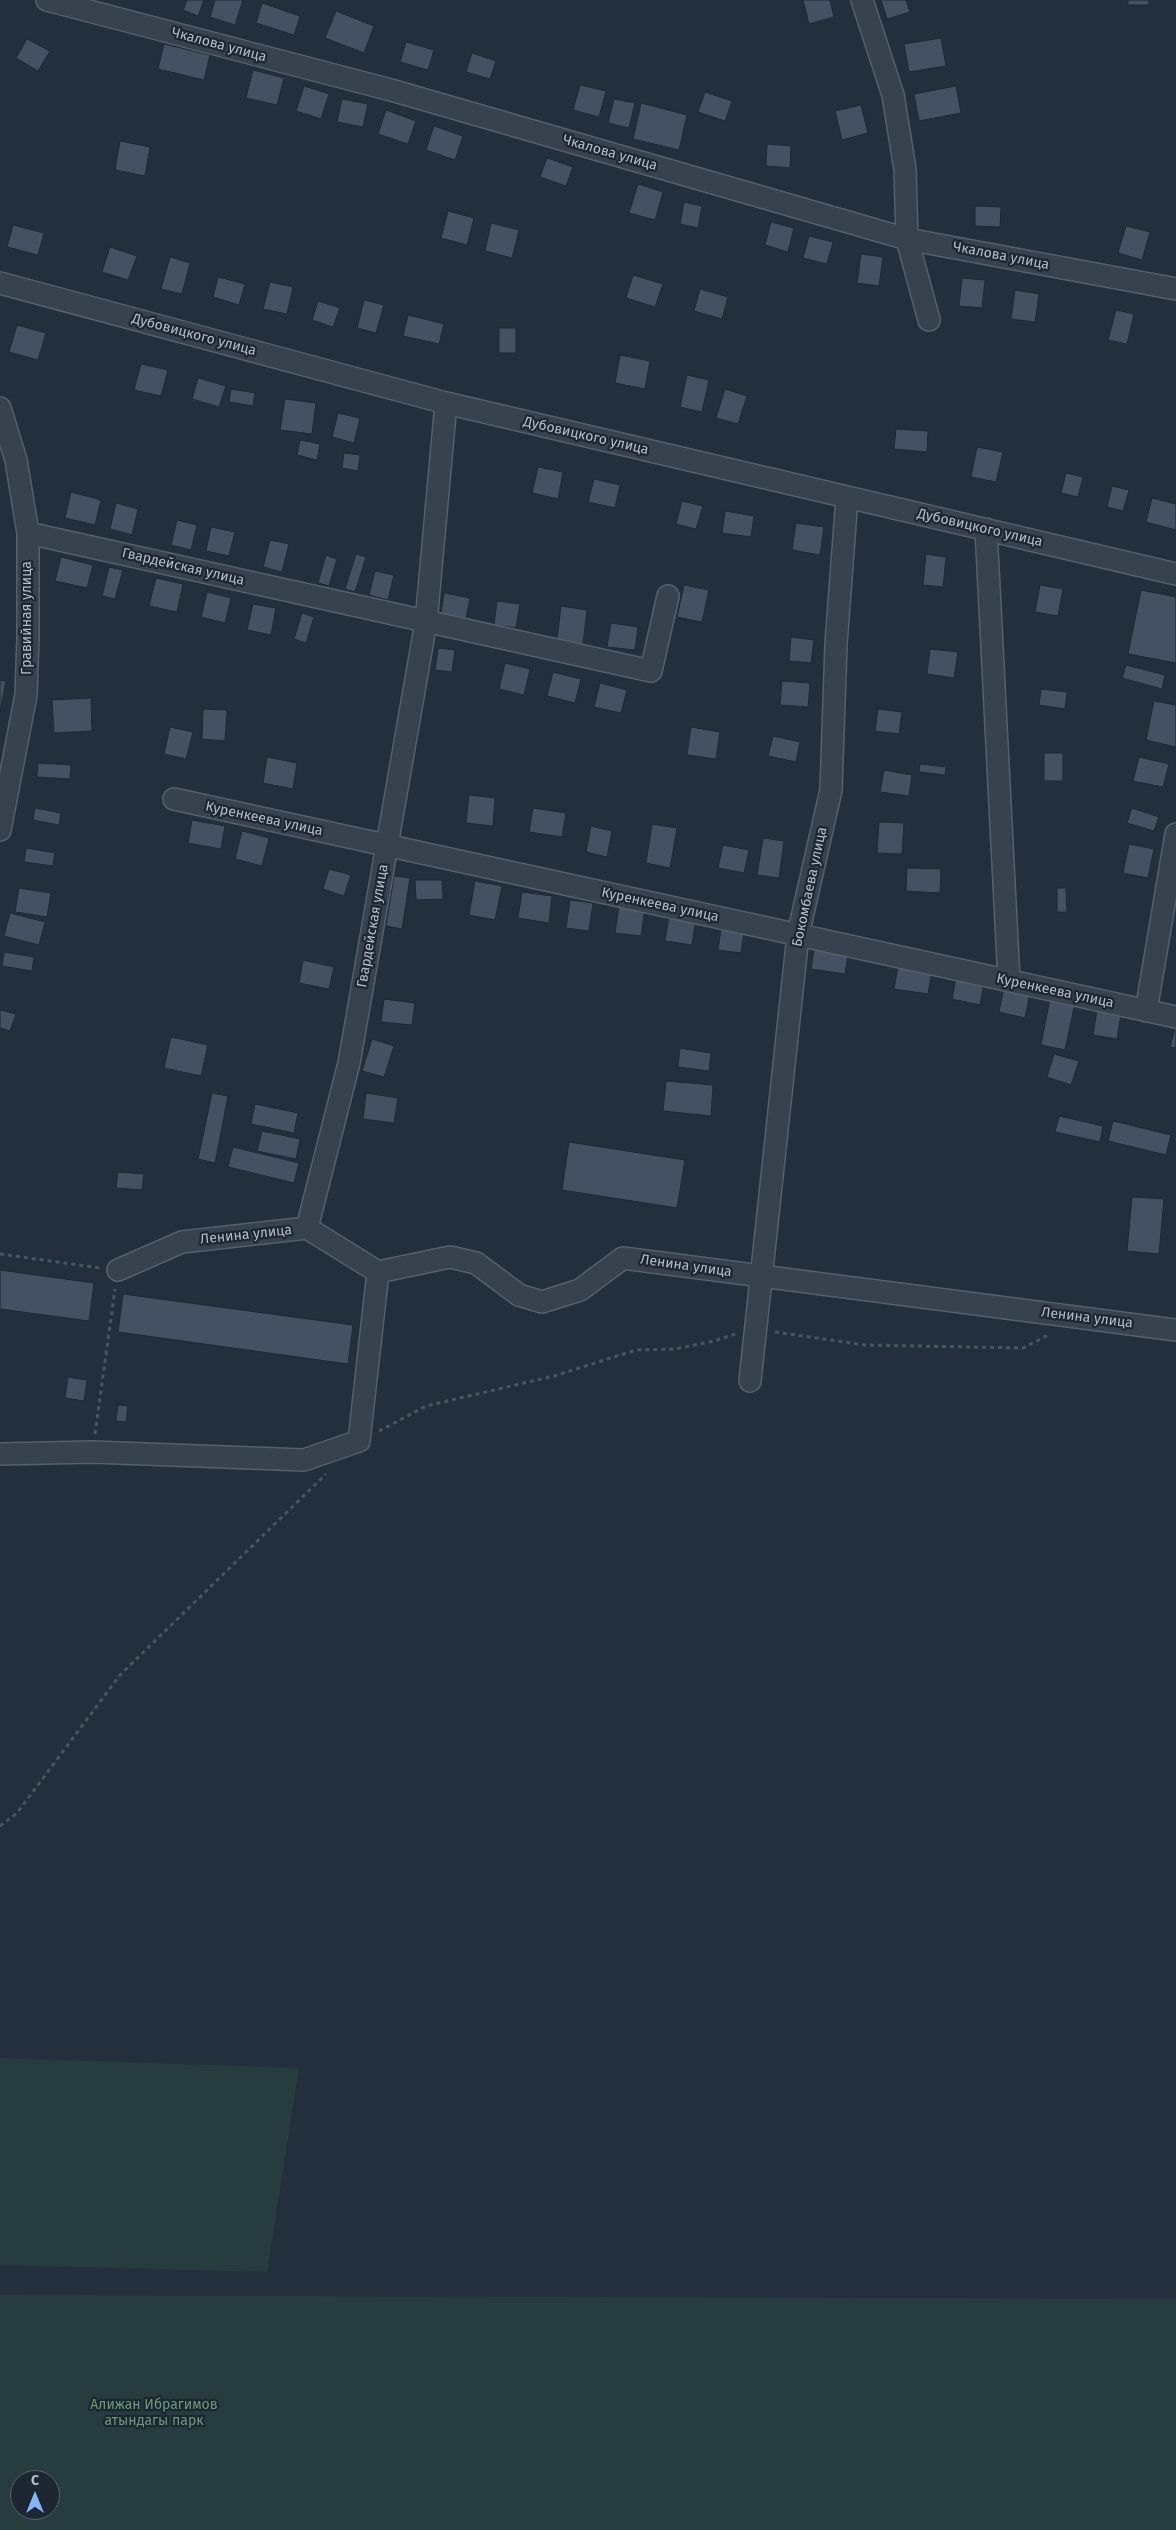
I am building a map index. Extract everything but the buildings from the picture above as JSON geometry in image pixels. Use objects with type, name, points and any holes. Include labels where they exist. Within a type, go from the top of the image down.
[{"type":"street","name":"Чкалова улица","points":[[47,0],[391,90],[907,238],[1176,290]]},
{"type":"street","points":[[862,0],[893,95],[905,169],[907,238],[929,320]]},
{"type":"street","name":"Дубовицкого улица","points":[[0,283],[446,403],[1176,574]]},
{"type":"street","name":"Гвардейская улица","points":[[308,1228],[349,1063],[426,622],[446,403]]},
{"type":"street","name":"Гравийная улица","points":[[0,408],[16,460],[28,533],[26,695],[0,830]]},
{"type":"street","name":"Бокомбаева улица","points":[[750,1380],[798,935],[831,790],[836,644],[847,497]]},
{"type":"street","points":[[986,530],[1009,981]]},
{"type":"street","name":"Гвардейская улица","points":[[28,533],[651,672],[668,596]]},
{"type":"street","name":"Куренкеева улица","points":[[174,799],[1176,1018]]},
{"type":"street","points":[[1146,1011],[1176,834]]},
{"type":"street","name":"Ленина улица","points":[[118,1270],[182,1242],[308,1228],[378,1272],[450,1257],[476,1263],[519,1295],[542,1302],[580,1290],[623,1258],[1176,1330]]},
{"type":"street","points":[[0,1454],[93,1452],[304,1460],[359,1441],[378,1272]]},
{"type":"path","points":[[0,1254],[118,1270],[93,1452]]},
{"type":"path","points":[[359,1441],[426,1406],[554,1376],[636,1350],[675,1349],[714,1341],[744,1331],[769,1331],[865,1345],[1023,1348],[1076,1317]]},
{"type":"path","points":[[0,1826],[17,1813],[120,1675],[332,1468]]},
{"type":"green space","points":[[0,2058],[299,2068],[267,2272],[0,2265]]},
{"type":"green space","name":"Алижан Ибрагимов атындагы парк","points":[[0,2295],[1176,2299],[1176,2530],[0,2530]]}]
